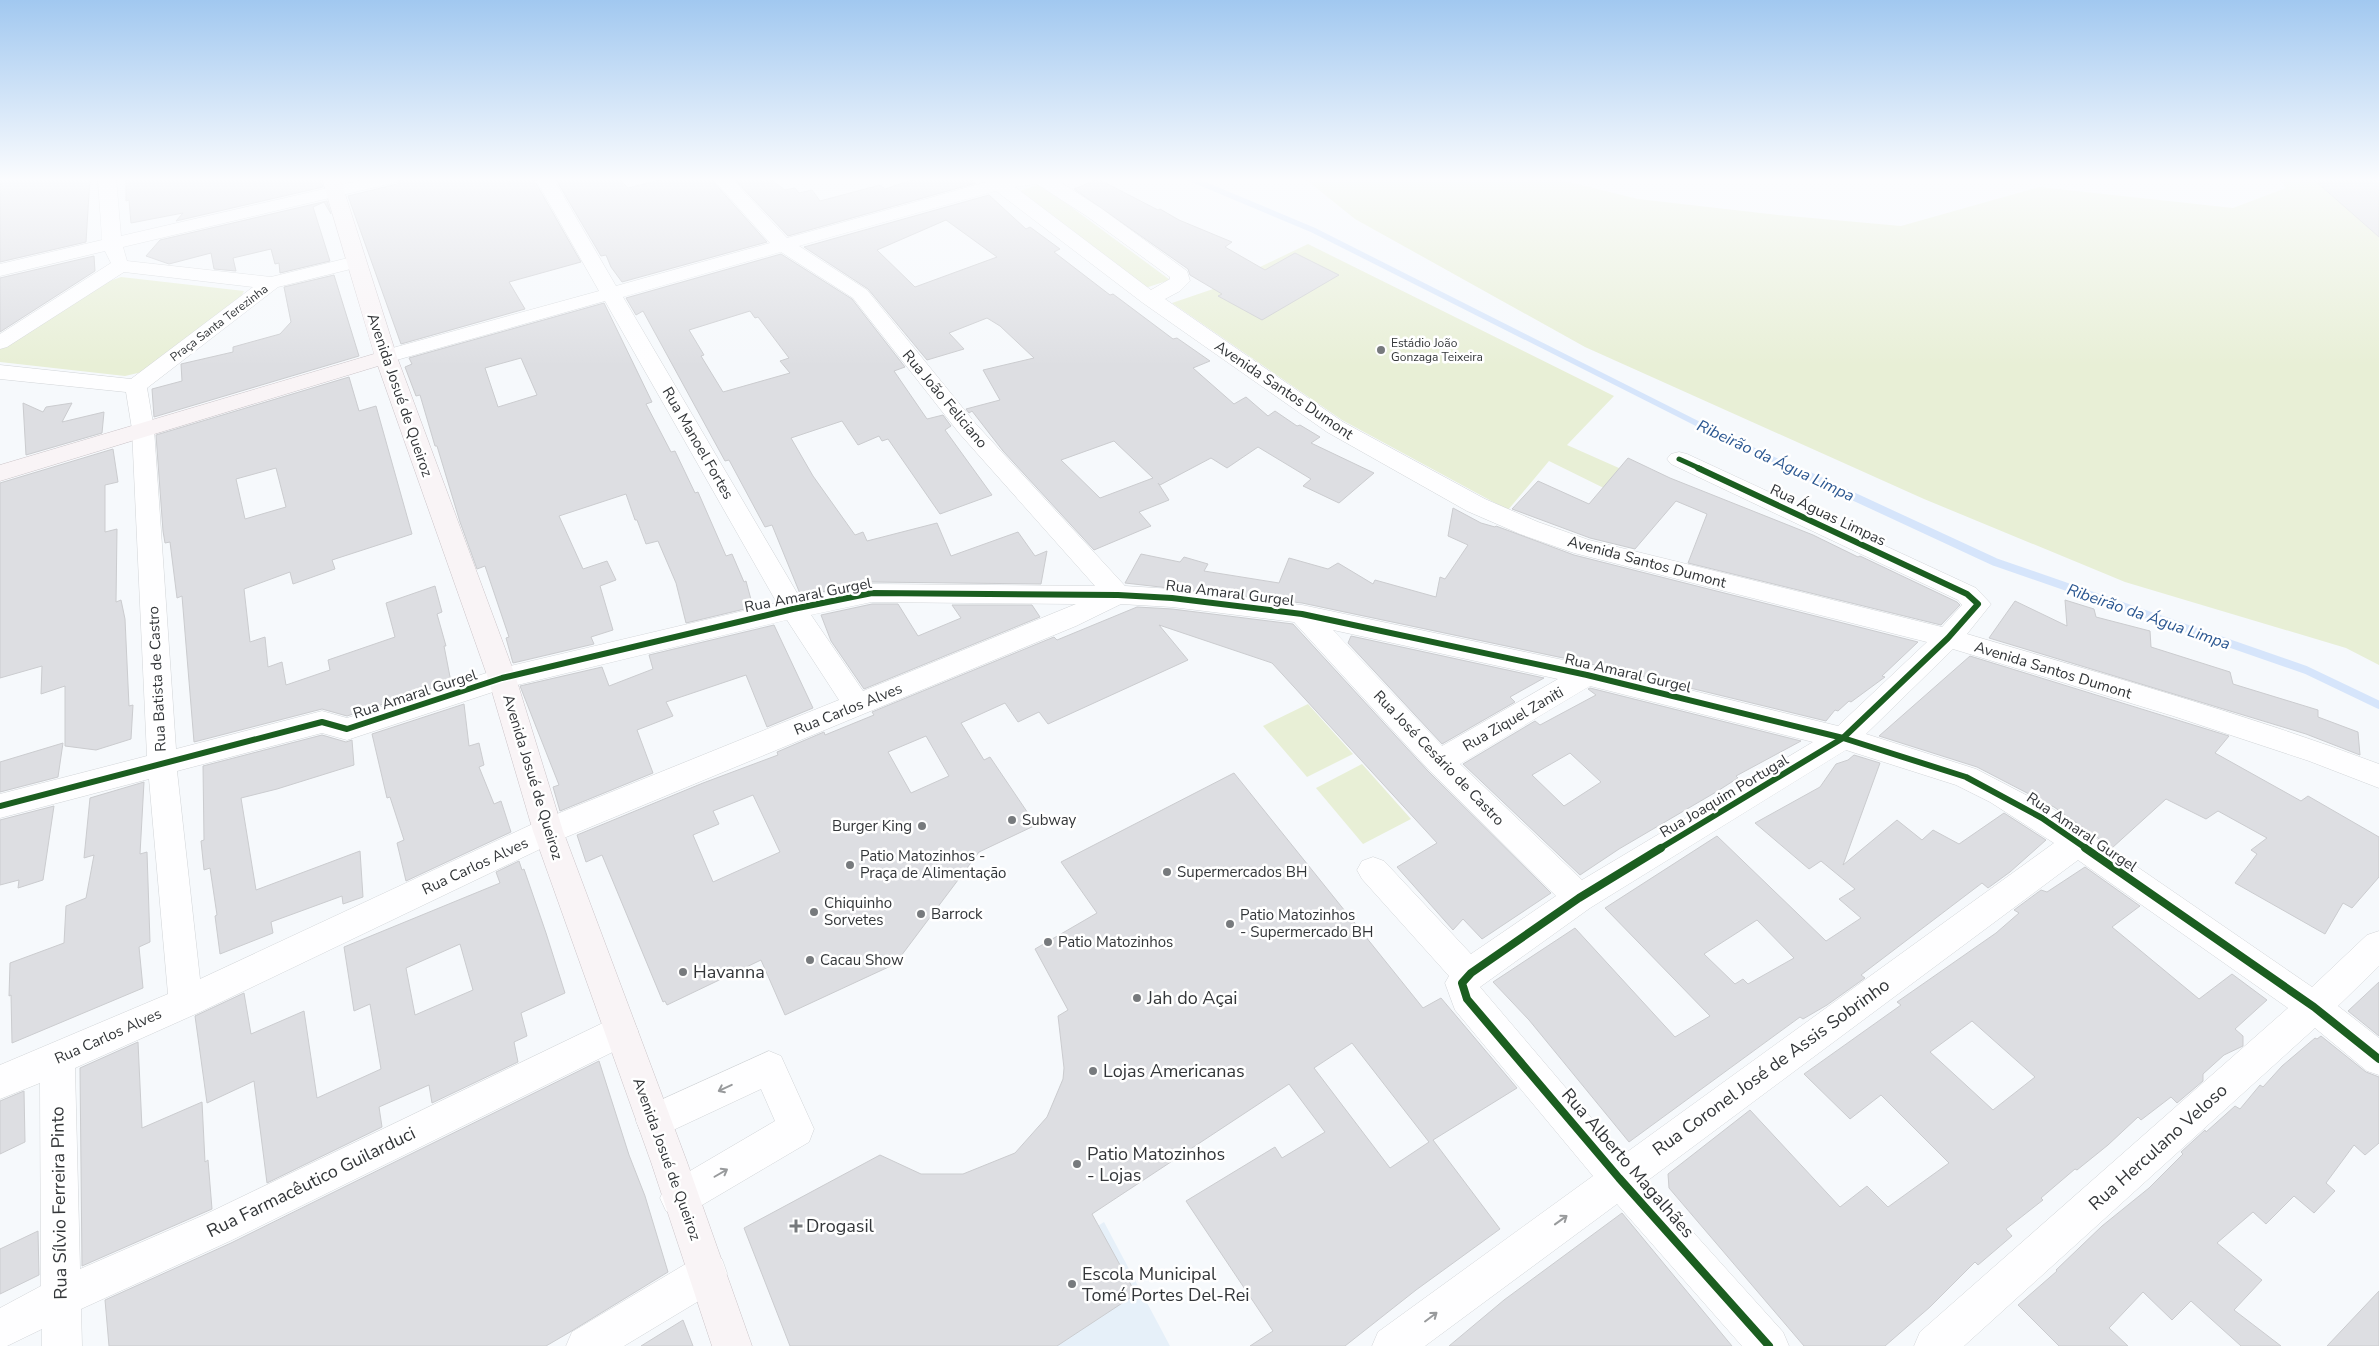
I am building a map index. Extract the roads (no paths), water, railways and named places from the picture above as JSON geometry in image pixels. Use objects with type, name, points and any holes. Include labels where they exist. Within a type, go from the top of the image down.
[{"type":"main road","name":"Avenida Josué de Queiroz","points":[[350,241],[386,358],[502,678],[548,832],[654,1121],[679,1198],[708,1273],[732,1346]]},
{"type":"main road","points":[[0,473],[142,429],[386,358]]},
{"type":"street","points":[[0,270],[120,241]]},
{"type":"street","name":"Rua Manoel Fortes","points":[[581,241],[793,608],[858,705]]},
{"type":"street","name":"Rua João Feliciano","points":[[779,241],[860,294],[967,428],[1118,594]]},
{"type":"street","points":[[386,358],[793,241]]},
{"type":"street","name":"Avenida Santos Dumont","points":[[1076,241],[1150,299],[1335,427],[1476,505],[1529,528],[1583,547],[1948,638],[2179,707],[2319,753],[2379,776]]},
{"type":"street","points":[[1133,241],[1180,275],[1180,281],[1173,287],[1150,299]]},
{"type":"street","points":[[0,343],[120,266],[112,243]]},
{"type":"street","points":[[271,283],[356,262]]},
{"type":"street","name":"Praça Santa Terezinha","points":[[120,266],[271,283]]},
{"type":"street","name":"Praça Santa Terezinha","points":[[136,386],[271,283]]},
{"type":"street","points":[[0,372],[136,386]]},
{"type":"street","name":"Rua Batista de Castro","points":[[136,386],[142,429],[162,764],[186,1002]]},
{"type":"street","name":"Rua Águas Limpas","points":[[1679,459],[1967,594]]},
{"type":"street","name":"Rua Amaral Gurgel","points":[[0,806],[322,722],[347,729],[502,678],[793,608],[872,593],[1118,594],[1172,598],[1302,614],[1587,675],[1843,738],[1966,777],[2034,813],[2078,843],[2314,1007],[2379,1059]]},
{"type":"street","name":"Rua Carlos Alves","points":[[0,1082],[186,1002],[548,832],[1067,619],[1118,594]]},
{"type":"street","name":"Rua Joaquim Portugal","points":[[1468,987],[1579,898],[1843,738],[1948,638],[1978,604],[1967,594]]},
{"type":"street","name":"Rua José Cesário de Castro","points":[[1302,614],[1439,762],[1579,898]]},
{"type":"street","name":"Rua Ziquel Zaniti","points":[[1439,762],[1587,675]]},
{"type":"street","name":"Rua Coronel José de Assis Sobrinho","points":[[1392,1346],[2078,843]]},
{"type":"street","name":"Rua Alberto Magalhães","points":[[1374,870],[1619,1178],[1769,1346]]},
{"type":"street","name":"Rua Herculano Veloso","points":[[1934,1346],[2314,1007],[2379,945]]},
{"type":"street","name":"Rua Farmacêutico Guilarduci","points":[[0,1329],[60,1298],[216,1228],[621,1031]]},
{"type":"street","name":"Rua Sílvio Ferreira Pinto","points":[[57,1059],[62,1346]]},
{"type":"street","points":[[654,1121],[769,1068],[796,1129],[679,1198]]},
{"type":"street","points":[[586,1346],[708,1273]]},
{"type":"waterway","name":"Ribeirão da Água Limpa","points":[[1334,241],[1712,431],[1794,469]]},
{"type":"waterway","name":"Ribeirão da Água Limpa","points":[[1792,468],[1995,562],[2306,670],[2379,705]]},
{"type":"place","name":"Estádio João Gonzaga Teixeira","points":[[1381,350]]},
{"type":"place","name":"Subway","points":[[1012,820]]},
{"type":"place","name":"Burger King","points":[[922,826]]},
{"type":"place","name":"Patio Matozinhos - Praça de Alimentação","points":[[850,865]]},
{"type":"place","name":"Supermercados BH","points":[[1167,872]]},
{"type":"place","name":"Chiquinho Sorvetes","points":[[814,912]]},
{"type":"place","name":"Barrock","points":[[921,914]]},
{"type":"place","name":"Patio Matozinhos - Supermercado BH","points":[[1230,924]]},
{"type":"place","name":"Patio Matozinhos","points":[[1048,942]]},
{"type":"place","name":"Cacau Show","points":[[810,960]]},
{"type":"place","name":"Havanna","points":[[683,972]]},
{"type":"place","name":"Jah do Açai","points":[[1137,998]]},
{"type":"place","name":"Lojas Americanas","points":[[1093,1071]]},
{"type":"place","name":"Patio Matozinhos - Lojas","points":[[1077,1164]]},
{"type":"place","name":"Drogasil","points":[[796,1226]]},
{"type":"place","name":"Escola Municipal Tomé Portes Del-Rei","points":[[1072,1284]]}]
